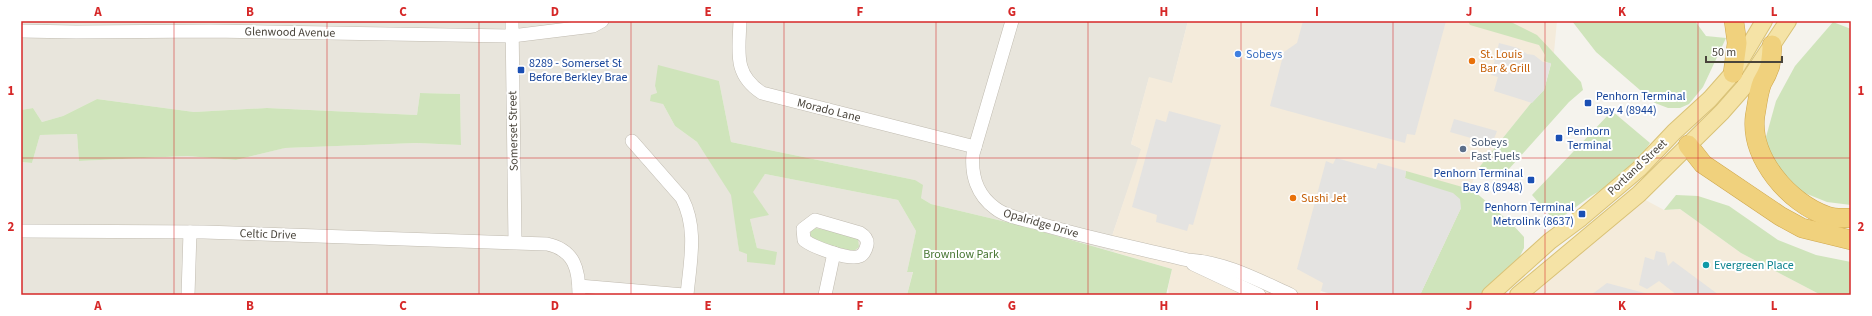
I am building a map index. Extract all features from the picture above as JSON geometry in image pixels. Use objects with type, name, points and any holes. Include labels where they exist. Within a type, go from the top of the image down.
[{"type":"highway","points":[[1733,73],[1737,43],[1734,21]]},
{"type":"highway","points":[[1772,45],[1770,67],[1762,85],[1755,117],[1755,132],[1763,159],[1772,174],[1786,190],[1806,205],[1827,216],[1851,218]]},
{"type":"highway","points":[[1688,146],[1703,164],[1780,216],[1802,228],[1851,240]]},
{"type":"main road","name":"Portland Street","points":[[1490,295],[1550,241],[1581,218],[1639,169],[1674,132],[1710,99],[1733,73],[1764,21]]},
{"type":"main road","name":"Portland Street","points":[[1518,295],[1639,194],[1722,112],[1744,87],[1788,21]]},
{"type":"main road","points":[[1674,132],[1688,146]]},
{"type":"street","name":"Somerset Street","points":[[512,21],[515,242]]},
{"type":"street","name":"Glenwood Avenue","points":[[21,31],[211,31],[512,36],[593,26],[602,21]]},
{"type":"street","name":"Morado Lane","points":[[740,21],[740,69],[748,82],[762,94],[974,147]]},
{"type":"street","name":"Opalridge Drive","points":[[1012,21],[1006,49],[974,147],[972,167],[977,186],[988,202],[1004,214],[1063,231],[1188,260],[1201,261],[1240,272],[1291,295]]},
{"type":"street","points":[[579,291],[686,295],[692,250],[690,218],[682,198],[632,140]]},
{"type":"street","name":"Celtic Drive","points":[[21,231],[190,232],[515,242],[558,246],[574,261],[578,272],[579,291]]},
{"type":"street","points":[[188,295],[190,232]]},
{"type":"street","points":[[825,295],[834,253]]},
{"type":"street","name":"Opalridge Drive","points":[[1188,260],[1200,268],[1259,295]]},
{"type":"shaded area","points":[[21,21],[1188,21],[1172,84],[1149,78],[1131,144],[1142,149],[1111,239],[1114,252],[1019,225],[931,204],[921,198],[915,180],[731,142],[719,81],[655,86],[657,93],[675,126],[697,142],[732,195],[739,251],[757,248],[750,219],[752,192],[765,174],[898,200],[916,231],[907,272],[913,271],[907,295],[21,295],[21,162],[32,163],[40,135],[77,134],[79,161],[187,156],[236,160],[284,148],[416,143],[461,145],[460,94],[420,93],[417,115],[267,108],[194,112],[97,99],[63,116],[42,122],[33,108],[21,110]]},
{"type":"shaded area","points":[[1188,21],[1557,21],[1554,52],[1544,90],[1531,103],[1477,170],[1469,192],[1420,295],[1335,295],[1321,291],[1319,295],[1169,295],[1168,288],[1172,269],[1114,252],[1111,239],[1141,149],[1131,144],[1149,77],[1172,83]]},
{"type":"shaded area","points":[[1303,21],[1446,21],[1415,135],[1407,134],[1405,143],[1270,106],[1284,52],[1297,43]]},
{"type":"shaded area","points":[[1499,43],[1518,48],[1527,54],[1534,55],[1543,62],[1551,63],[1544,90],[1532,103],[1494,91],[1498,77],[1491,75]]},
{"type":"shaded area","points":[[1169,111],[1221,125],[1193,225],[1189,224],[1187,231],[1156,222],[1157,215],[1132,207],[1156,119],[1166,122]]},
{"type":"shaded area","points":[[1454,119],[1497,131],[1492,144],[1450,132]]},
{"type":"shaded area","points":[[1336,158],[1376,169],[1378,163],[1406,171],[1405,178],[1453,193],[1460,199],[1461,208],[1420,295],[1335,295],[1321,291],[1323,283],[1297,269],[1326,161],[1333,164]]},
{"type":"shaded area","name":"Evergreen Place","points":[[1629,191],[1664,210],[1680,209],[1741,253],[1821,295],[1507,295]]},
{"type":"shaded area","points":[[1656,251],[1665,253],[1668,266],[1673,261],[1719,295],[1677,295],[1659,281],[1647,289],[1639,285],[1645,257],[1654,260]]},
{"type":"shaded area","points":[[1607,283],[1652,295],[1591,295]]},
{"type":"green space","points":[[1468,21],[1509,21],[1537,35],[1581,82],[1583,90],[1569,102],[1508,170],[1497,175],[1477,170],[1531,103],[1544,90],[1551,64],[1544,61],[1545,55],[1539,45],[1470,25]]},
{"type":"green space","points":[[1572,21],[1695,21],[1706,36],[1726,38],[1703,87],[1689,104],[1680,108],[1668,108],[1655,103],[1596,52]]},
{"type":"green space","points":[[1833,22],[1851,29],[1851,205],[1827,202],[1802,192],[1778,167],[1768,149],[1766,137],[1776,101],[1795,66]]},
{"type":"green space","name":"Brownlow Park","points":[[658,65],[719,81],[731,142],[915,180],[923,185],[921,198],[931,204],[1019,225],[1172,269],[1166,295],[907,295],[913,272],[907,272],[916,231],[898,200],[765,174],[753,192],[769,215],[750,219],[757,248],[777,252],[775,265],[747,262],[747,254],[739,251],[731,195],[697,142],[675,126],[663,104],[650,101],[651,95],[657,93],[655,86]]},
{"type":"green space","points":[[420,93],[460,94],[461,145],[416,143],[285,148],[236,160],[187,156],[79,161],[77,134],[40,135],[32,163],[21,162],[21,110],[33,108],[42,122],[63,116],[97,99],[194,112],[267,108],[417,115]]},
{"type":"green space","points":[[1612,111],[1650,143],[1639,159],[1613,183],[1591,196],[1558,220],[1553,219],[1532,195]]},
{"type":"green space","points":[[1406,171],[1473,190],[1513,225],[1524,237],[1524,248],[1519,258],[1480,295],[1420,295],[1461,208],[1405,178]]},
{"type":"green space","points":[[1676,195],[1698,196],[1729,206],[1778,240],[1816,255],[1851,262],[1851,295],[1821,295],[1741,253],[1680,209],[1664,210]]},
{"type":"green space","points":[[815,228],[845,234],[858,239],[859,247],[854,251],[820,244],[810,238],[811,229]]},
{"type":"place","name":"Sobeys","points":[[1238,54]]},
{"type":"place","name":"St. Louis Bar & Grill","points":[[1472,61]]},
{"type":"place","name":"8289 - Somerset St Before Berkley Brae","points":[[521,70]]},
{"type":"place","name":"Penhorn Terminal Bay 4 (8944)","points":[[1588,103]]},
{"type":"place","name":"Penhorn Terminal","points":[[1559,138]]},
{"type":"place","name":"Sobeys Fast Fuels","points":[[1463,149]]},
{"type":"place","name":"Penhorn Terminal Bay 8 (8948)","points":[[1531,180]]},
{"type":"place","name":"Sushi Jet","points":[[1293,198]]},
{"type":"place","name":"Penhorn Terminal Metrolink (8637)","points":[[1582,214]]},
{"type":"place","name":"Evergreen Place","points":[[1706,265]]}]
